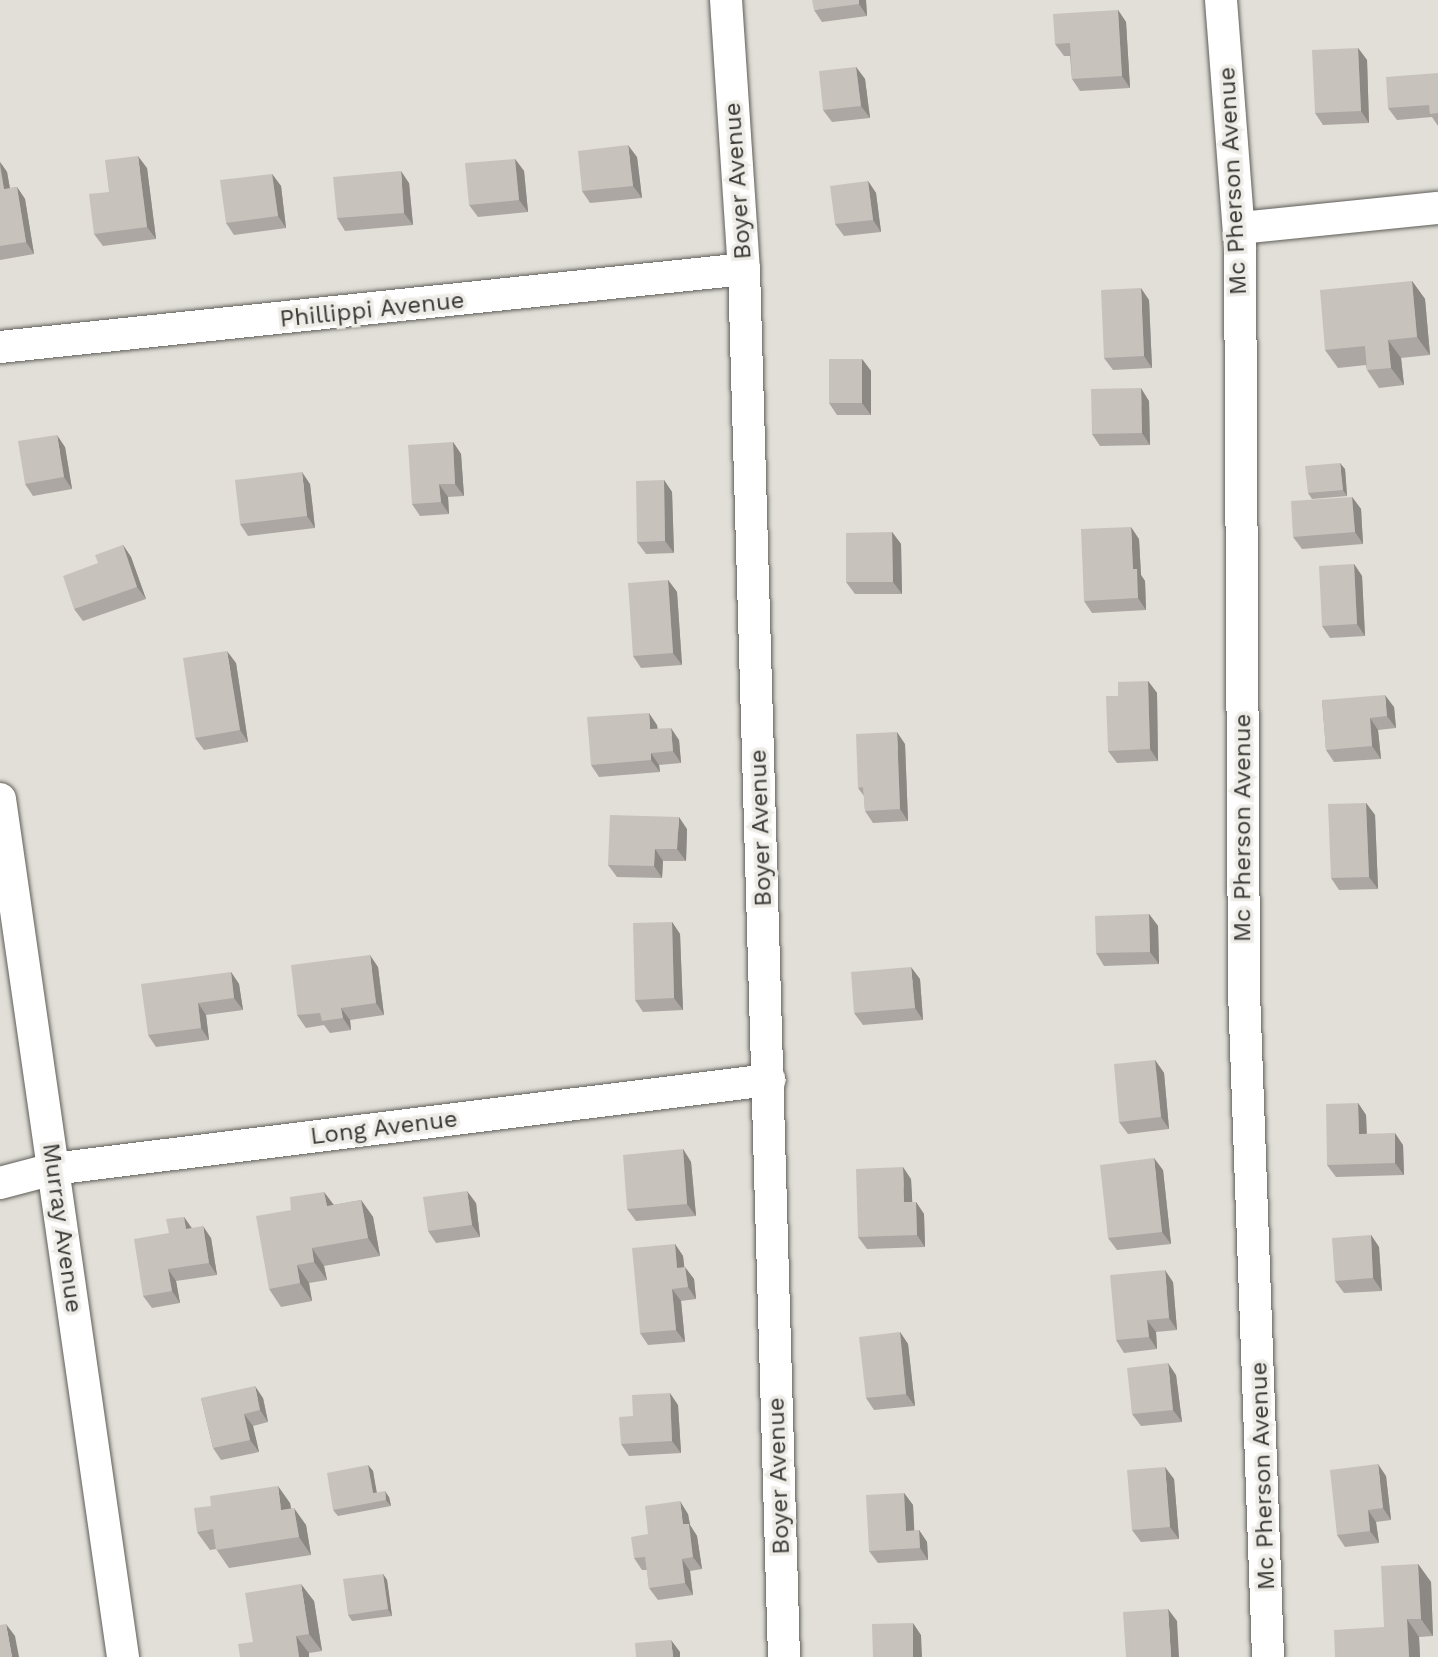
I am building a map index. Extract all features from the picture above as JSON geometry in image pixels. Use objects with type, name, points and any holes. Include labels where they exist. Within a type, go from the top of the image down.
[{"type":"street","name":"Boyer Avenue","points":[[726,0],[744,269],[784,1657]]},
{"type":"street","name":"Mc Pherson Avenue","points":[[1221,0],[1240,228],[1244,985],[1268,1657]]},
{"type":"street","points":[[1240,228],[1438,208]]},
{"type":"street","name":"Phillippi Avenue","points":[[0,347],[744,269]]},
{"type":"street","name":"Murray Avenue","points":[[0,799],[123,1657]]},
{"type":"street","name":"Long Avenue","points":[[0,1183],[53,1169],[769,1080]]},
{"type":"building","points":[[812,0],[859,0],[859,4],[814,10]]},
{"type":"building","points":[[1118,10],[1122,76],[1072,79],[1070,43],[1055,44],[1053,14]]},
{"type":"building","points":[[1358,48],[1361,111],[1315,113],[1312,50]]},
{"type":"building","points":[[856,67],[861,106],[823,110],[819,71]]},
{"type":"building","points":[[1438,73],[1438,113],[1430,114],[1429,105],[1388,108],[1386,77]]},
{"type":"building","points":[[628,145],[633,186],[582,191],[578,151]]},
{"type":"building","points":[[138,156],[147,227],[94,234],[89,194],[109,192],[105,160]]},
{"type":"building","points":[[515,159],[519,200],[469,205],[465,163]]},
{"type":"building","points":[[0,167],[4,189],[17,187],[26,242],[0,246]]},
{"type":"building","points":[[401,171],[404,213],[337,218],[333,177]]},
{"type":"building","points":[[272,174],[278,216],[226,223],[220,180]]},
{"type":"building","points":[[868,181],[873,220],[835,224],[830,186]]},
{"type":"building","points":[[1412,281],[1417,337],[1388,340],[1391,368],[1367,370],[1365,346],[1325,350],[1320,290]]},
{"type":"building","points":[[1141,288],[1144,356],[1104,358],[1101,290]]},
{"type":"building","points":[[829,359],[862,359],[862,403],[829,403]]},
{"type":"building","points":[[1141,388],[1142,433],[1092,434],[1091,389]]},
{"type":"building","points":[[57,435],[64,477],[25,484],[18,441]]},
{"type":"building","points":[[453,442],[455,484],[439,484],[441,502],[412,504],[408,445]]},
{"type":"building","points":[[1340,463],[1343,490],[1308,493],[1305,466]]},
{"type":"building","points":[[302,472],[307,516],[240,524],[235,480]]},
{"type":"building","points":[[664,480],[665,541],[637,542],[636,481]]},
{"type":"building","points":[[1352,497],[1355,532],[1293,537],[1291,501]]},
{"type":"building","points":[[1131,527],[1138,598],[1084,601],[1081,529]]},
{"type":"building","points":[[892,532],[893,582],[846,582],[846,533]]},
{"type":"building","points":[[123,545],[137,587],[74,609],[63,576],[98,563],[95,555]]},
{"type":"building","points":[[1354,564],[1357,624],[1322,626],[1319,566]]},
{"type":"building","points":[[668,580],[673,653],[633,656],[628,583]]},
{"type":"building","points":[[227,651],[240,730],[195,738],[183,658]]},
{"type":"building","points":[[1148,681],[1150,749],[1108,751],[1106,696],[1118,696],[1118,682]]},
{"type":"building","points":[[1385,695],[1387,716],[1370,718],[1372,746],[1326,750],[1322,700]]},
{"type":"building","points":[[649,713],[650,729],[671,728],[673,751],[651,753],[651,760],[591,765],[587,717]]},
{"type":"building","points":[[897,732],[900,809],[865,811],[863,787],[858,788],[856,734]]},
{"type":"building","points":[[1366,803],[1369,877],[1331,878],[1328,804]]},
{"type":"building","points":[[610,815],[679,817],[677,849],[655,849],[654,866],[608,865]]},
{"type":"building","points":[[1149,914],[1150,952],[1096,953],[1095,916]]},
{"type":"building","points":[[672,922],[674,998],[635,1000],[633,923]]},
{"type":"building","points":[[370,955],[376,1003],[341,1008],[343,1018],[322,1021],[320,1013],[297,1015],[291,965]]},
{"type":"building","points":[[911,967],[915,1008],[854,1013],[851,972]]},
{"type":"building","points":[[231,972],[234,998],[198,1003],[201,1028],[148,1035],[141,984]]},
{"type":"building","points":[[1155,1060],[1161,1117],[1119,1122],[1114,1064]]},
{"type":"building","points":[[1358,1103],[1359,1134],[1395,1133],[1395,1163],[1327,1165],[1326,1104]]},
{"type":"building","points":[[683,1149],[687,1204],[627,1209],[623,1155]]},
{"type":"building","points":[[1154,1158],[1162,1232],[1108,1238],[1100,1165]]},
{"type":"building","points":[[903,1167],[904,1202],[916,1202],[917,1235],[858,1237],[856,1169]]},
{"type":"building","points":[[467,1191],[472,1225],[428,1231],[423,1197]]},
{"type":"building","points":[[324,1192],[327,1206],[361,1200],[368,1238],[312,1248],[314,1262],[297,1265],[300,1283],[269,1289],[256,1216],[291,1210],[290,1197]]},
{"type":"building","points":[[184,1217],[186,1229],[203,1226],[209,1263],[168,1269],[172,1291],[143,1296],[134,1239],[169,1233],[166,1219]]},
{"type":"building","points":[[1371,1235],[1373,1278],[1335,1281],[1332,1238]]},
{"type":"building","points":[[675,1244],[677,1268],[685,1267],[688,1287],[672,1289],[676,1330],[640,1333],[632,1248]]},
{"type":"building","points":[[1165,1270],[1169,1318],[1147,1320],[1149,1337],[1116,1340],[1110,1275]]},
{"type":"building","points":[[900,1332],[906,1394],[866,1398],[859,1337]]},
{"type":"building","points":[[1168,1363],[1173,1410],[1132,1414],[1127,1368]]},
{"type":"building","points":[[255,1386],[260,1410],[244,1414],[250,1440],[213,1448],[201,1398]]},
{"type":"building","points":[[670,1393],[672,1441],[621,1444],[619,1417],[633,1416],[632,1395]]},
{"type":"building","points":[[1378,1464],[1383,1508],[1368,1510],[1370,1531],[1337,1535],[1330,1470]]},
{"type":"building","points":[[368,1465],[373,1493],[385,1491],[386,1500],[333,1510],[327,1473]]},
{"type":"building","points":[[1165,1467],[1170,1527],[1132,1530],[1127,1470]]},
{"type":"building","points":[[278,1486],[281,1510],[294,1508],[299,1537],[216,1550],[213,1529],[197,1532],[194,1508],[211,1506],[210,1496]]},
{"type":"building","points":[[904,1493],[906,1531],[919,1530],[920,1548],[869,1551],[866,1495]]},
{"type":"building","points":[[680,1501],[683,1524],[689,1524],[693,1557],[682,1559],[685,1583],[649,1588],[645,1557],[634,1558],[631,1537],[648,1534],[645,1506]]},
{"type":"building","points":[[1418,1564],[1421,1619],[1407,1619],[1409,1657],[1335,1657],[1334,1630],[1384,1627],[1381,1566]]},
{"type":"building","points":[[383,1574],[388,1609],[348,1615],[343,1579]]},
{"type":"building","points":[[301,1584],[309,1634],[296,1636],[299,1657],[240,1657],[238,1644],[253,1642],[245,1593]]},
{"type":"building","points":[[1168,1609],[1171,1657],[1126,1657],[1123,1612]]},
{"type":"building","points":[[913,1623],[913,1657],[873,1657],[872,1624]]},
{"type":"building","points":[[6,1624],[12,1657],[0,1657],[0,1625]]},
{"type":"building","points":[[671,1640],[673,1657],[636,1657],[635,1643]]}]
